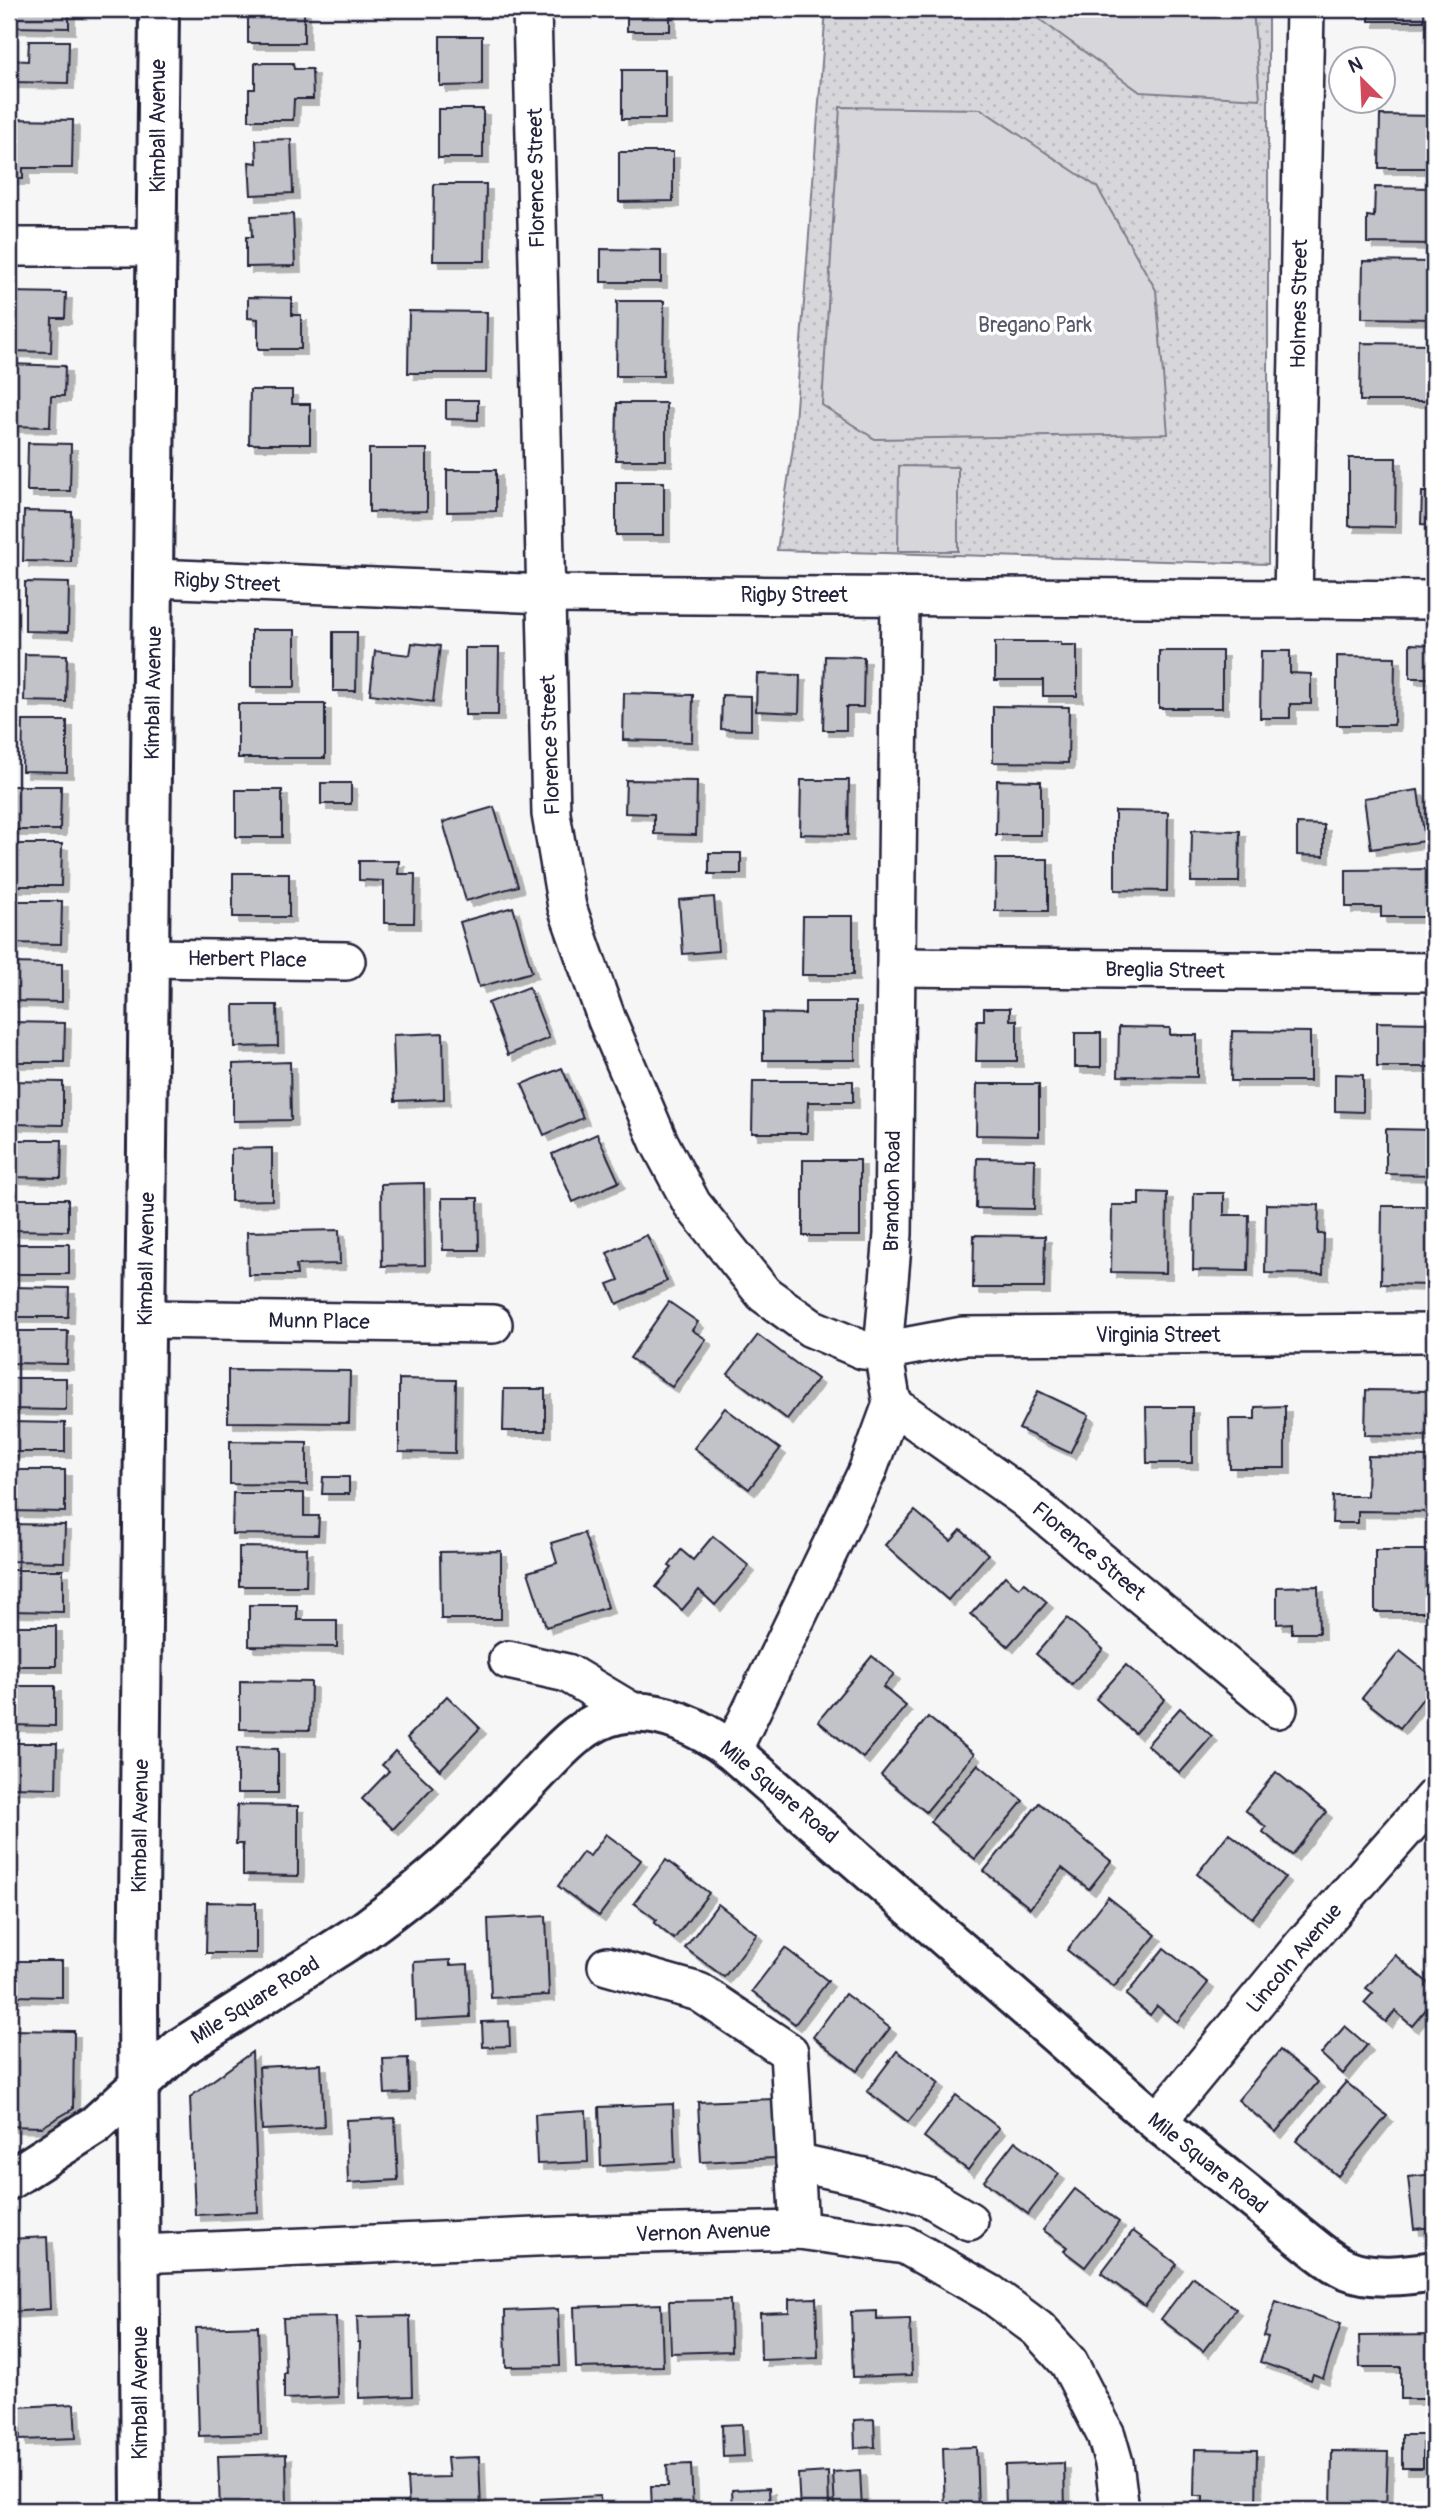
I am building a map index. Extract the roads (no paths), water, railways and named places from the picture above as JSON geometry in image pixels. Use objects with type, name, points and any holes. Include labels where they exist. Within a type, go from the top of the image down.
[{"type":"street","name":"Kimball Avenue","points":[[141,2510],[138,2086],[159,9]]},
{"type":"street","name":"Florence Street","points":[[532,9],[551,814],[567,907],[607,1020],[659,1142],[692,1204],[764,1294],[811,1328],[830,1338],[863,1350],[883,1351]]},
{"type":"street","name":"Holmes Street","points":[[1293,599],[1305,9]]},
{"type":"street","points":[[9,247],[157,247]]},
{"type":"street","name":"Rigby Street","points":[[154,578],[546,594],[1434,600]]},
{"type":"street","name":"Brandon Road","points":[[732,1751],[867,1472],[892,1404],[883,1351],[892,1234],[900,596]]},
{"type":"street","name":"Herbert Place","points":[[148,958],[346,961]]},
{"type":"street","name":"Breglia Street","points":[[896,967],[1434,972]]},
{"type":"street","name":"Munn Place","points":[[145,1319],[493,1324]]},
{"type":"street","name":"Virginia Street","points":[[883,1351],[963,1336],[1434,1333]]},
{"type":"street","name":"Florence Street","points":[[892,1404],[1027,1500],[1278,1709]]},
{"type":"street","points":[[508,1660],[567,1673],[634,1713]]},
{"type":"street","name":"Mile Square Road","points":[[9,2179],[95,2124],[180,2048],[365,1930],[394,1908],[451,1861],[578,1734],[605,1719],[634,1713],[680,1721],[716,1739],[732,1751],[1157,2122],[1302,2239],[1347,2270],[1382,2274],[1434,2271]]},
{"type":"street","name":"Lincoln Avenue","points":[[1157,2122],[1302,1946],[1434,1797]]},
{"type":"street","points":[[607,1966],[699,1992],[789,2052],[799,2230]]},
{"type":"street","points":[[795,2162],[864,2177],[928,2197],[969,2221]]},
{"type":"street","name":"Vernon Avenue","points":[[139,2254],[559,2236],[799,2230],[905,2245],[991,2294],[1038,2329],[1069,2363],[1106,2435],[1114,2463],[1120,2510]]},
{"type":"park label","name":"Bregano Park","points":[[1035,325]]}]
